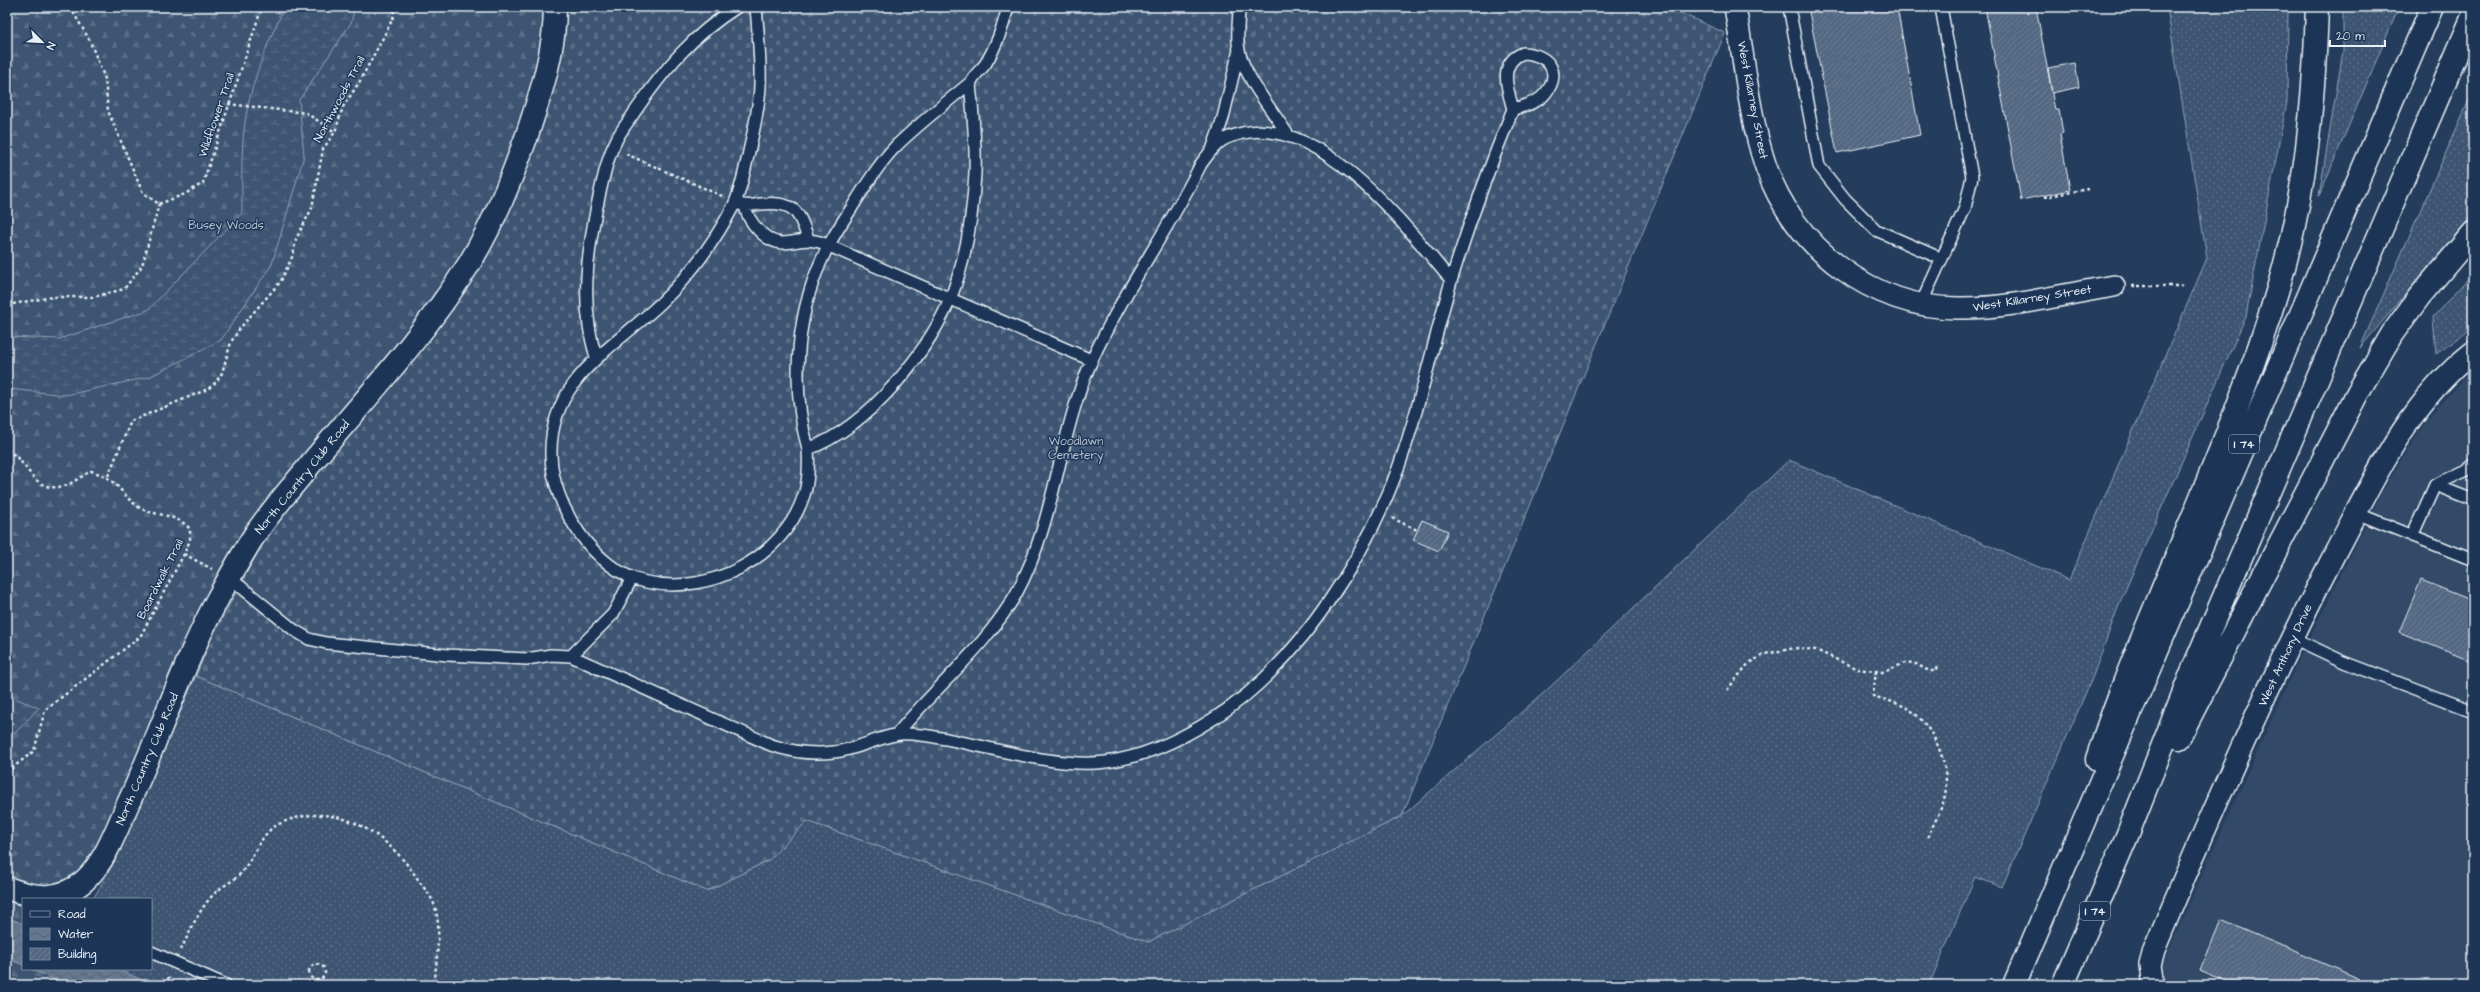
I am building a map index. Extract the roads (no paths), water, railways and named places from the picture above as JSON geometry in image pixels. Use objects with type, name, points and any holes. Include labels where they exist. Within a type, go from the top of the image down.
[{"type":"main road","name":"North Country Club Road","points":[[7,888],[36,898],[53,897],[69,892],[84,881],[96,867],[112,839],[139,781],[186,666],[230,578],[253,538],[286,494],[424,327],[468,265],[493,222],[508,191],[544,87],[552,43],[555,7]]},
{"type":"main road","points":[[2059,883],[2110,716],[2213,468],[2258,352],[2279,284],[2296,214],[2308,146],[2315,78],[2317,7]]},
{"type":"main road","name":"I 74","points":[[2014,985],[2059,883],[2179,596],[2432,7]]},
{"type":"main road","name":"I 74","points":[[2063,985],[2127,836],[2193,669],[2473,16]]},
{"type":"main road","points":[[2127,836],[2358,392],[2392,334],[2419,297],[2473,233]]},
{"type":"street","name":"West Killarney Street","points":[[1735,7],[1754,118],[1766,166],[1787,211],[1805,235],[1832,262],[1851,276],[1876,289],[1921,304],[1957,308],[1986,307],[2114,286]]},
{"type":"street","name":"West Anthony Drive","points":[[2153,985],[2150,965],[2154,950],[2253,722],[2293,638],[2356,513],[2405,426],[2431,392],[2473,352]]},
{"type":"lane","points":[[596,357],[592,343],[586,277],[597,207],[608,162],[615,142],[660,76],[686,46],[711,24],[737,7]]},
{"type":"lane","points":[[756,7],[760,86],[757,115],[740,204],[705,251],[664,300],[634,327],[596,357],[570,390],[558,413],[552,434],[551,456],[554,482],[570,521],[584,540],[609,563],[632,578],[663,585],[694,583],[722,577],[740,569],[758,558],[781,535],[797,512],[805,495],[809,474],[808,449],[799,405],[797,377],[799,345],[815,280],[828,246],[864,188],[894,149],[971,82],[994,50],[1003,28],[1008,7]]},
{"type":"lane","points":[[1212,150],[1223,118],[1239,50],[1239,7]]},
{"type":"lane","points":[[1789,7],[1820,166],[1845,199],[1876,230],[1942,259]]},
{"type":"lane","points":[[1921,304],[1965,208],[1972,177],[1940,7]]},
{"type":"lane","points":[[1239,50],[1250,76],[1288,135]]},
{"type":"lane","points":[[230,578],[294,630],[309,639],[326,643],[448,655],[527,659],[551,655],[571,656],[750,736],[792,752],[815,754],[837,752],[897,734],[960,740],[1056,761],[1082,763],[1106,762],[1131,757],[1163,746],[1194,731],[1230,709],[1277,666],[1310,627],[1339,585],[1379,512],[1406,447],[1424,389],[1451,280],[1486,173],[1513,109],[1507,86],[1506,74],[1509,63],[1515,56],[1523,53],[1536,54],[1546,60],[1553,68],[1553,77],[1548,88],[1541,97],[1528,105],[1513,109]]},
{"type":"lane","points":[[808,449],[841,433],[870,408],[894,383],[919,352],[950,298],[965,247],[974,200],[976,158],[971,82]]},
{"type":"lane","points":[[897,734],[966,661],[997,622],[1022,581],[1041,535],[1066,439],[1092,360],[1201,164],[1212,150],[1228,137],[1251,132],[1271,131],[1288,135],[1328,157],[1358,179],[1386,204],[1451,280]]},
{"type":"lane","points":[[740,204],[773,203],[790,207],[802,220],[808,238]]},
{"type":"lane","points":[[740,204],[747,216],[760,231],[772,241],[782,243],[808,238],[1092,360]]},
{"type":"lane","points":[[2412,536],[2435,485],[2467,470],[2473,464]]},
{"type":"lane","points":[[2435,485],[2473,500]]},
{"type":"lane","points":[[2356,513],[2473,560]]},
{"type":"lane","points":[[571,656],[613,614],[632,578]]},
{"type":"lane","points":[[2293,638],[2344,662],[2473,711]]},
{"type":"lane","points":[[152,952],[226,985]]},
{"type":"water","points":[[7,917],[22,924],[22,965],[7,958]]},
{"type":"water","points":[[33,970],[120,970],[152,985],[65,985]]},
{"type":"park label","name":"Busey Woods","points":[[226,225]]},
{"type":"park label","name":"Woodlawn Cemetery","points":[[1076,448]]}]
